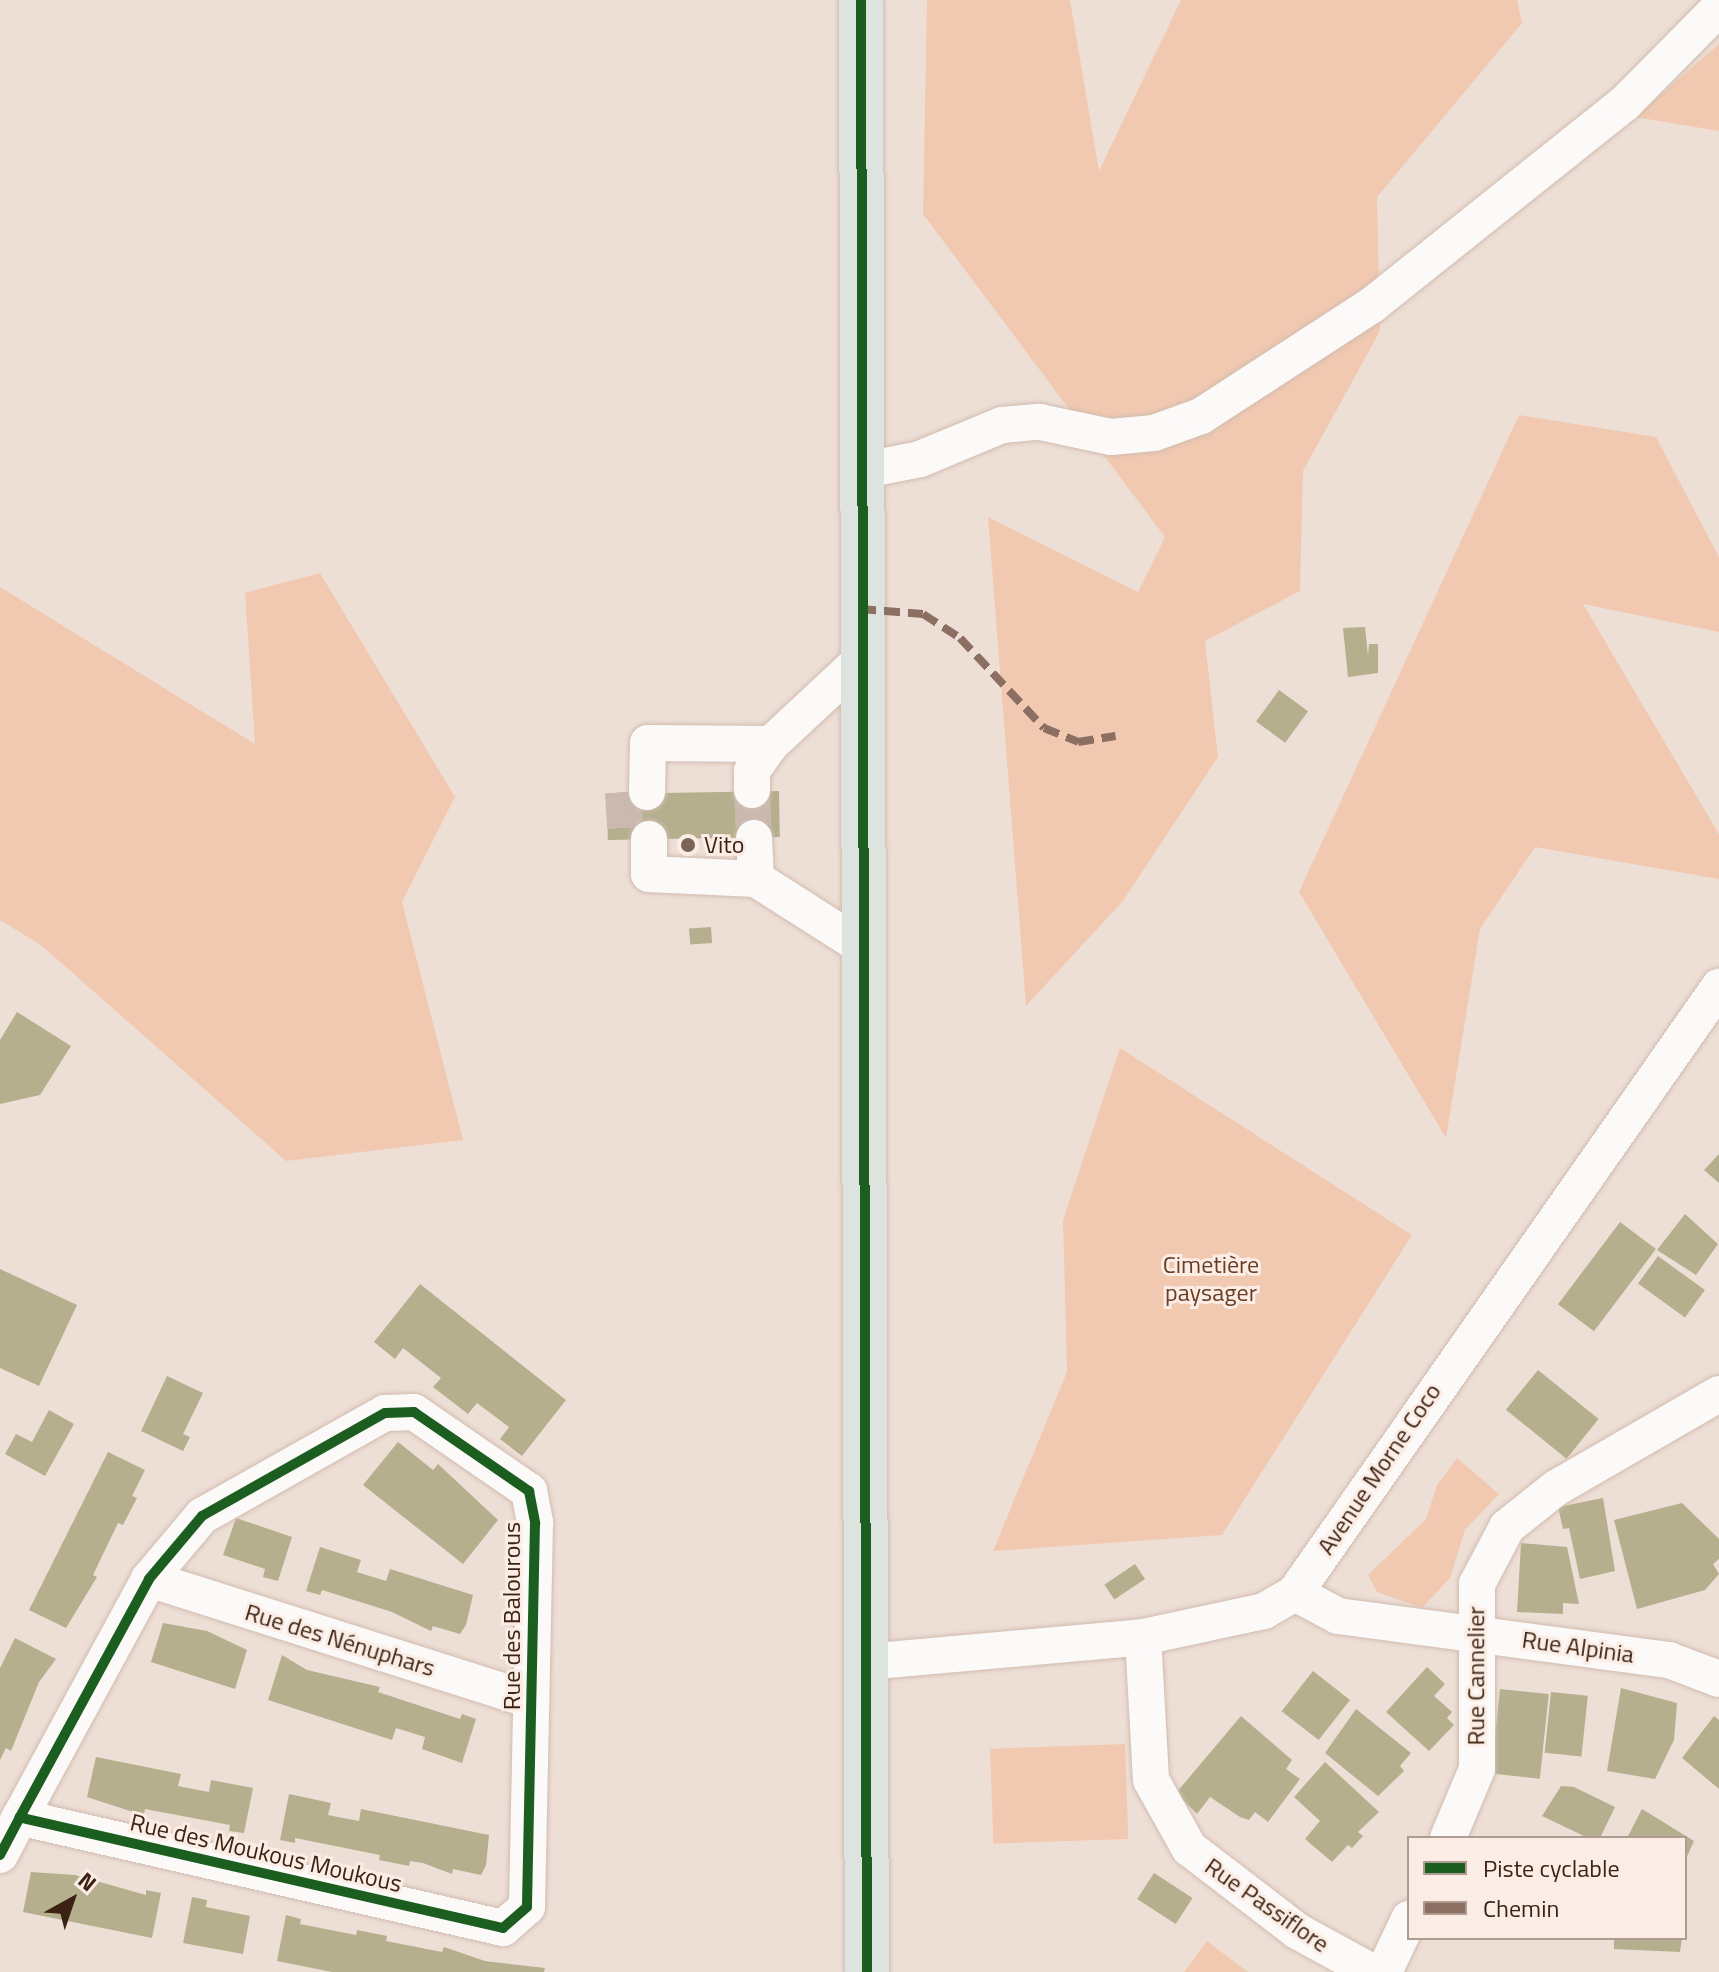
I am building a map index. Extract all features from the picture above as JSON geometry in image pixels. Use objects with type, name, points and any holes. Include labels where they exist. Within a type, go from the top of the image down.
[{"type":"main road","points":[[861,0],[865,470],[861,946],[867,1972]]},
{"type":"street","points":[[865,470],[920,459],[1002,425],[1040,422],[1111,437],[1154,433],[1201,416],[1372,305],[1625,103],[1719,8]]},
{"type":"street","points":[[752,790],[752,771],[771,744],[862,659]]},
{"type":"street","points":[[635,792],[648,743],[771,744]]},
{"type":"street","points":[[754,838],[756,879]]},
{"type":"street","points":[[641,851],[756,879],[861,946]]},
{"type":"street","name":"Avenue Morne Coco","points":[[865,1662],[1143,1637],[1264,1611],[1295,1593],[1719,987]]},
{"type":"street","name":"Rue Cannelier","points":[[1449,1836],[1477,1769],[1474,1632],[1477,1584],[1507,1527],[1556,1488],[1719,1394]]},
{"type":"street","name":"Rue des Balourous","points":[[0,1855],[149,1579],[202,1516],[385,1413],[414,1412],[529,1491],[535,1523],[527,1907],[503,1928]]},
{"type":"street","name":"Rue des Nénuphars","points":[[149,1579],[531,1700]]},
{"type":"street","name":"Rue Alpinia","points":[[1295,1593],[1338,1616],[1669,1660],[1719,1679]]},
{"type":"street","name":"Rue Passiflore","points":[[1143,1637],[1151,1780],[1189,1848],[1297,1931],[1372,1972]]},
{"type":"street","name":"Rue des Moukous Moukous","points":[[20,1817],[503,1928]]},
{"type":"street","points":[[1384,1972],[1407,1923]]},
{"type":"green space","points":[[927,0],[1070,0],[1099,171],[1181,0],[1517,0],[1522,23],[1377,197],[1380,331],[1303,471],[1300,591],[1205,641],[1218,757],[1123,901],[1026,1006],[988,517],[1138,592],[1165,537],[923,214]]},
{"type":"green space","points":[[1719,44],[1719,131],[1635,117]]},
{"type":"green space","points":[[1519,415],[1656,437],[1719,557],[1719,632],[1583,604],[1719,834],[1719,879],[1535,847],[1480,929],[1446,1138],[1299,892]]},
{"type":"green space","points":[[320,573],[455,797],[402,902],[463,1140],[286,1161],[42,946],[0,920],[0,587],[255,744],[245,593]]},
{"type":"green space","name":"Cimetière paysager","points":[[1120,1048],[1412,1235],[1222,1535],[993,1551],[1067,1372],[1063,1220]]},
{"type":"green space","points":[[1457,1458],[1499,1494],[1465,1530],[1450,1578],[1422,1608],[1377,1592],[1368,1575],[1426,1519],[1437,1485]]},
{"type":"green space","points":[[1125,1744],[1128,1839],[993,1844],[990,1749]]},
{"type":"green space","points":[[1207,1941],[1248,1972],[1184,1972]]},
{"type":"building","points":[[1365,627],[1368,656],[1369,644],[1378,644],[1378,673],[1348,677],[1343,628]]},
{"type":"building","points":[[1279,690],[1308,711],[1285,743],[1256,722]]},
{"type":"building","points":[[779,791],[780,837],[608,840],[607,794]]},
{"type":"building","points":[[711,927],[712,943],[690,944],[689,929]]},
{"type":"building","points":[[17,1012],[71,1046],[40,1095],[0,1104],[0,1040]]},
{"type":"building","points":[[1719,1154],[1719,1183],[1704,1170]]},
{"type":"building","points":[[1685,1214],[1718,1244],[1696,1275],[1657,1250]]},
{"type":"building","points":[[1620,1222],[1656,1249],[1594,1331],[1558,1304]]},
{"type":"building","points":[[1658,1256],[1705,1290],[1685,1318],[1638,1284]]},
{"type":"building","points":[[0,1269],[77,1305],[39,1386],[0,1368]]},
{"type":"building","points":[[420,1284],[566,1400],[522,1456],[500,1439],[509,1427],[477,1403],[468,1414],[433,1387],[441,1378],[403,1348],[395,1359],[374,1342]]},
{"type":"building","points":[[1538,1370],[1599,1419],[1567,1459],[1506,1410]]},
{"type":"building","points":[[167,1376],[203,1393],[183,1434],[190,1437],[183,1451],[141,1431]]},
{"type":"building","points":[[49,1410],[74,1424],[45,1476],[5,1454],[16,1434],[32,1442]]},
{"type":"building","points":[[398,1442],[433,1470],[438,1464],[498,1520],[463,1564],[363,1485]]},
{"type":"building","points":[[108,1452],[145,1470],[132,1496],[137,1498],[123,1525],[118,1523],[93,1575],[97,1577],[66,1628],[29,1610]]},
{"type":"building","points":[[1603,1498],[1615,1571],[1580,1579],[1569,1528],[1563,1529],[1558,1507]]},
{"type":"building","points":[[1682,1503],[1719,1539],[1719,1559],[1713,1564],[1719,1574],[1705,1590],[1637,1609],[1614,1520]]},
{"type":"building","points":[[236,1518],[292,1537],[278,1581],[263,1577],[265,1569],[223,1555]]},
{"type":"building","points":[[1521,1543],[1567,1547],[1579,1604],[1563,1603],[1563,1614],[1517,1612]]},
{"type":"building","points":[[320,1547],[361,1560],[357,1572],[386,1581],[390,1569],[473,1595],[466,1625],[460,1634],[433,1626],[431,1631],[392,1612],[322,1590],[320,1595],[306,1591]]},
{"type":"building","points":[[1135,1564],[1145,1579],[1114,1600],[1104,1585]]},
{"type":"building","points":[[163,1623],[207,1631],[247,1650],[235,1689],[151,1662]]},
{"type":"building","points":[[15,1638],[56,1659],[39,1682],[11,1751],[6,1748],[0,1760],[0,1668]]},
{"type":"building","points":[[282,1655],[307,1670],[380,1687],[378,1692],[460,1719],[462,1714],[476,1719],[462,1763],[422,1749],[425,1737],[396,1728],[392,1740],[268,1700]]},
{"type":"building","points":[[1427,1667],[1445,1684],[1434,1696],[1452,1712],[1447,1718],[1454,1725],[1429,1751],[1386,1712]]},
{"type":"building","points":[[1313,1671],[1350,1700],[1319,1740],[1282,1711]]},
{"type":"building","points":[[1621,1688],[1677,1703],[1674,1740],[1655,1779],[1607,1771]]},
{"type":"building","points":[[1500,1689],[1549,1694],[1540,1779],[1491,1774]]},
{"type":"building","points":[[1551,1692],[1588,1696],[1581,1757],[1545,1753]]},
{"type":"building","points":[[1356,1709],[1411,1753],[1400,1766],[1404,1771],[1378,1796],[1325,1753]]},
{"type":"building","points":[[1241,1716],[1292,1760],[1286,1769],[1300,1779],[1268,1822],[1255,1812],[1249,1820],[1240,1817],[1210,1797],[1197,1814],[1176,1793]]},
{"type":"building","points":[[1714,1716],[1719,1720],[1719,1789],[1682,1758]]},
{"type":"building","points":[[96,1757],[181,1774],[178,1786],[193,1789],[209,1792],[211,1780],[253,1788],[244,1833],[229,1831],[230,1825],[145,1809],[144,1814],[87,1797]]},
{"type":"building","points":[[1325,1762],[1379,1812],[1358,1832],[1363,1836],[1352,1848],[1348,1845],[1332,1862],[1305,1839],[1320,1821],[1294,1797]]},
{"type":"building","points":[[1561,1786],[1574,1787],[1615,1807],[1601,1836],[1584,1836],[1542,1816]]},
{"type":"building","points":[[289,1794],[331,1803],[328,1815],[359,1821],[361,1809],[489,1835],[486,1865],[481,1875],[453,1869],[452,1874],[423,1863],[410,1861],[409,1866],[379,1860],[380,1855],[295,1838],[295,1843],[280,1840]]},
{"type":"building","points":[[1642,1809],[1686,1836],[1628,1836]]},
{"type":"building","points":[[1687,1837],[1694,1841],[1687,1857]]},
{"type":"building","points":[[31,1872],[75,1875],[146,1895],[146,1890],[161,1893],[152,1938],[23,1912]]},
{"type":"building","points":[[1154,1873],[1193,1898],[1176,1924],[1137,1899]]},
{"type":"building","points":[[192,1897],[207,1900],[206,1907],[250,1916],[243,1954],[183,1943]]},
{"type":"building","points":[[286,1915],[301,1919],[300,1924],[356,1935],[357,1930],[387,1936],[386,1941],[442,1952],[444,1947],[485,1961],[545,1968],[544,1972],[332,1972],[277,1961]]},
{"type":"building","points":[[1614,1940],[1682,1940],[1680,1952],[1614,1949]]},
{"type":"tunnel","points":[[752,790],[754,838]]},
{"type":"tunnel","points":[[623,792],[626,840]]},
{"type":"marked path","points":[[860,609],[923,614],[960,638],[1044,728],[1078,742],[1116,736]]},
{"type":"cycle path","points":[[861,0],[867,1972]]},
{"type":"cycle path","points":[[0,1855],[20,1817],[149,1579],[202,1516],[385,1413],[414,1412],[529,1491],[535,1523],[527,1907],[503,1928],[20,1817]]},
{"type":"place","name":"Vito","points":[[688,845]]}]
